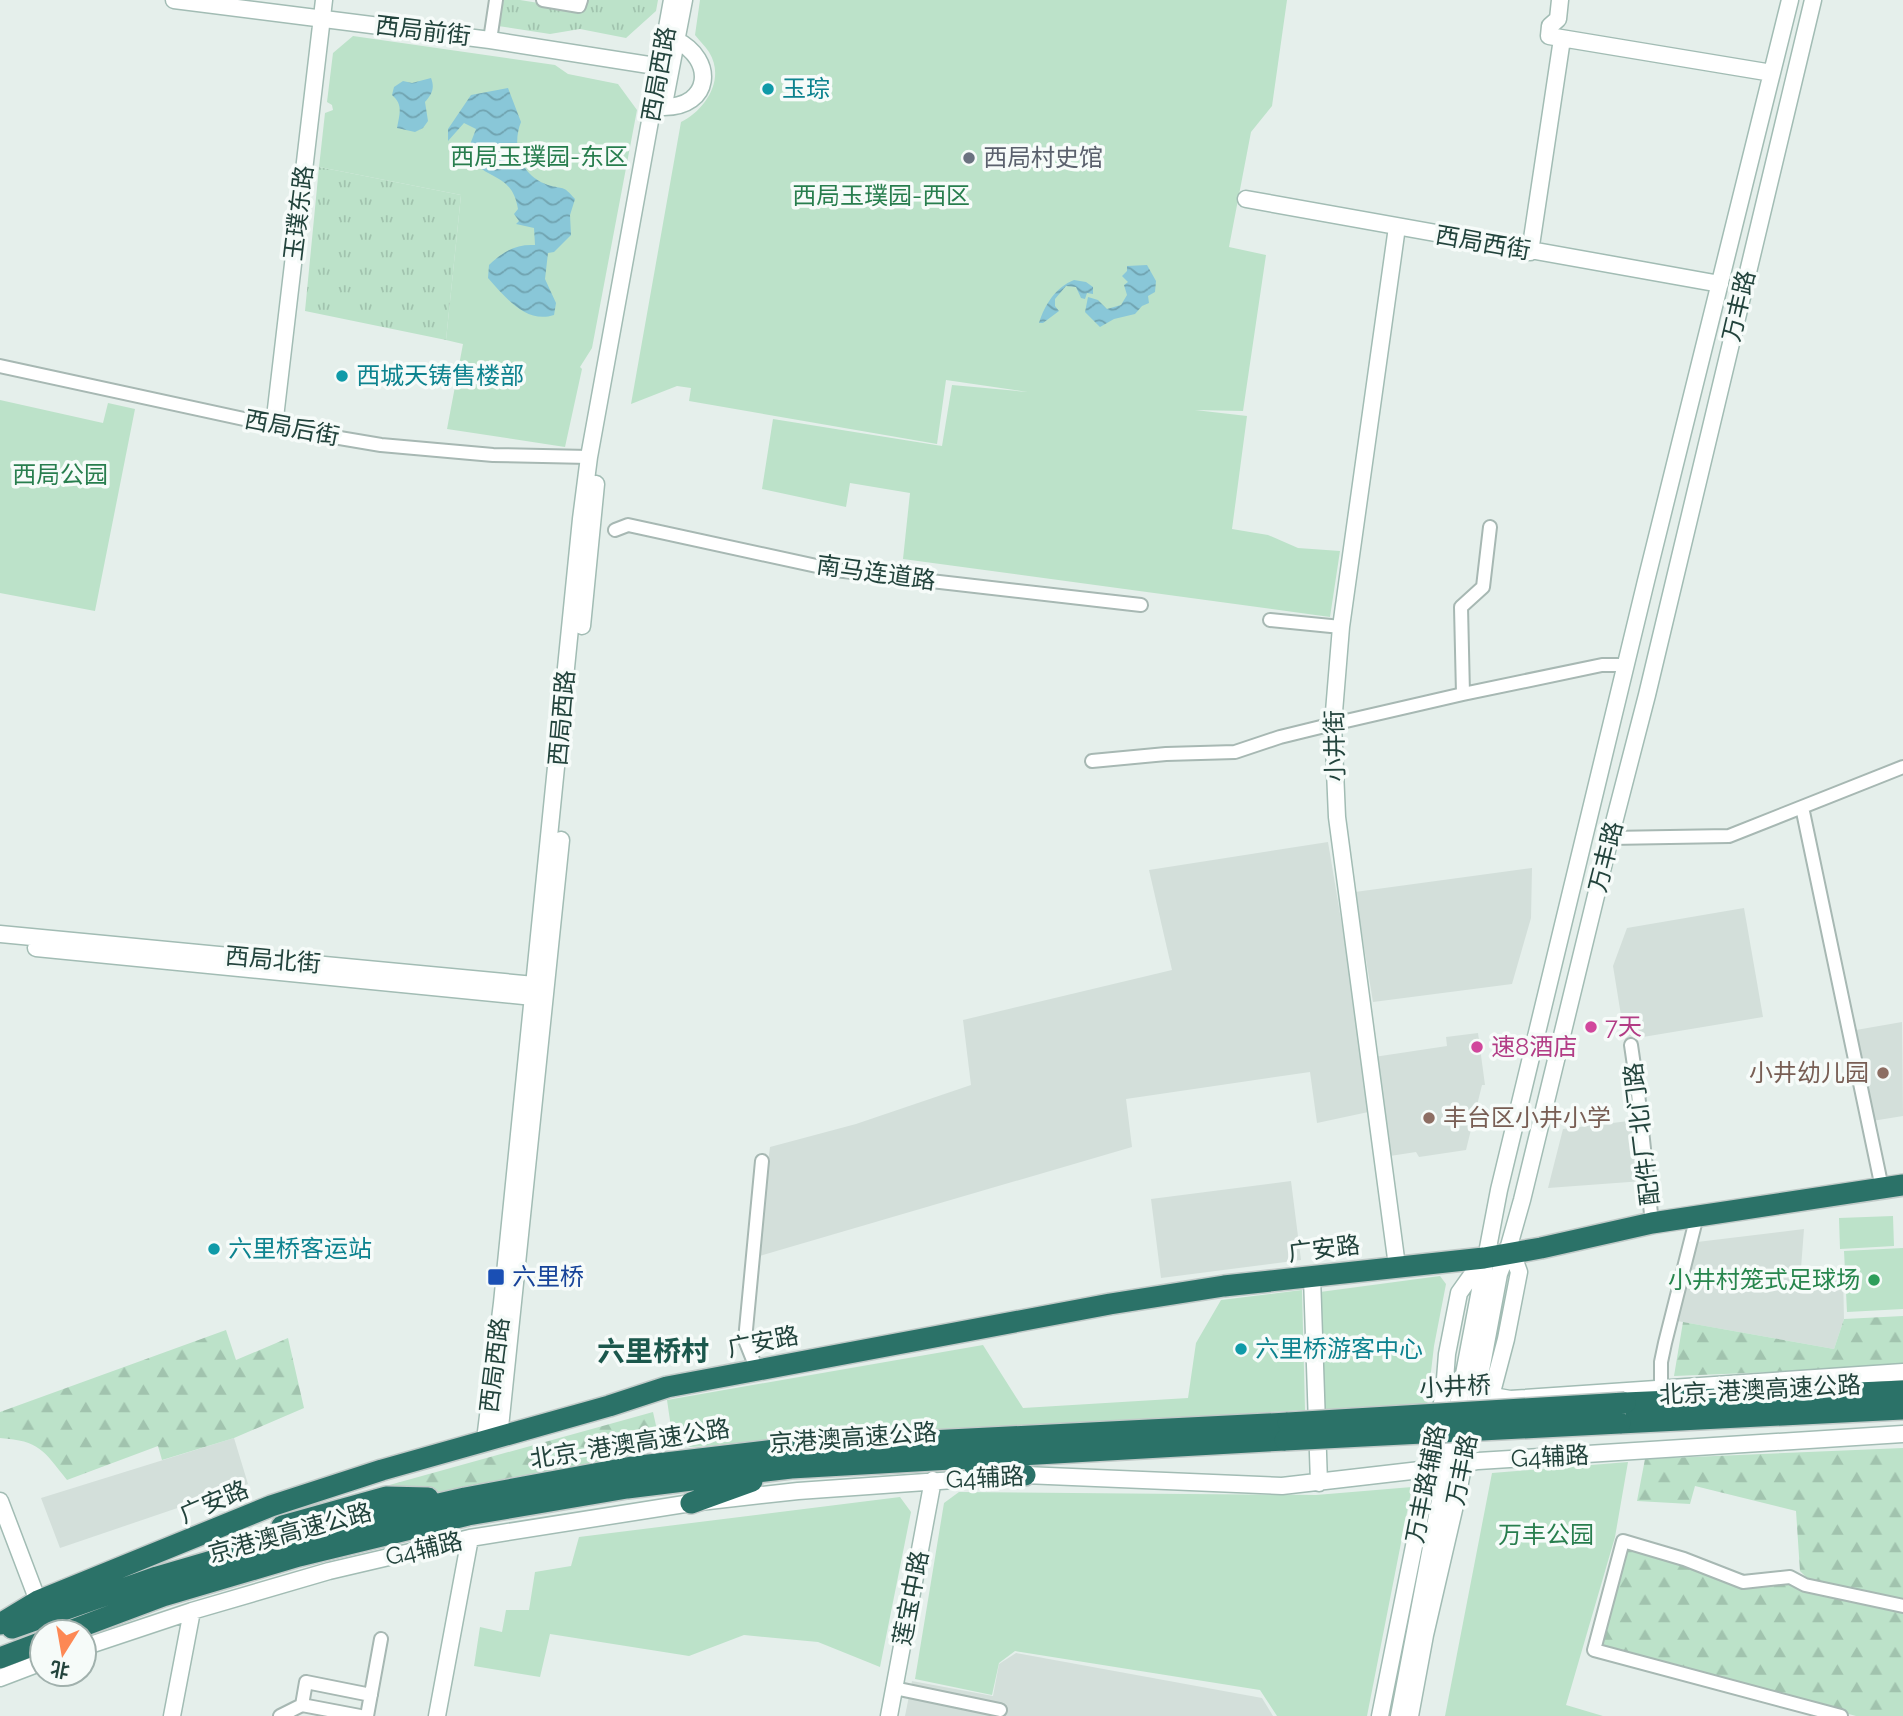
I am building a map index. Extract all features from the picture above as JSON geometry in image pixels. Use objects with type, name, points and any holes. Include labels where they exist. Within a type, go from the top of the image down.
[{"type":"highway","points":[[1507,1253],[1652,1223],[1893,1186]]},
{"type":"highway","name":"广安路","points":[[0,1624],[38,1601],[271,1506],[382,1470],[667,1387],[1110,1304],[1224,1286],[1484,1258],[1507,1253]]},
{"type":"highway","name":"北京-港澳高速公路","points":[[1623,1413],[1903,1391]]},
{"type":"highway","name":"北京-港澳高速公路","points":[[1623,1413],[1903,1409]]},
{"type":"highway","name":"小井桥","points":[[1286,1432],[1623,1413]]},
{"type":"highway","name":"北京-港澳高速公路","points":[[0,1632],[157,1577],[295,1537],[465,1498],[632,1467],[791,1448],[1286,1432]]},
{"type":"highway","name":"京港澳高速公路","points":[[98,1621],[188,1588],[299,1556],[468,1515],[626,1488],[791,1468],[1286,1432]]},
{"type":"highway","points":[[937,1459],[1025,1475]]},
{"type":"highway","points":[[691,1503],[791,1468]]},
{"type":"highway","points":[[139,1562],[197,1550],[386,1497],[465,1498]]},
{"type":"highway","points":[[0,1658],[28,1647]]},
{"type":"street","name":"西局前街","points":[[174,0],[490,40],[665,67]]},
{"type":"street","name":"玉璞东路","points":[[274,426],[324,0]]},
{"type":"street","points":[[490,40],[496,0]]},
{"type":"street","points":[[543,0],[579,6],[581,0]]},
{"type":"street","name":"西局西路","points":[[492,1438],[598,458],[664,107],[672,0]]},
{"type":"street","name":"西局西路","points":[[540,992],[579,533],[589,457],[665,67],[676,40],[684,0]]},
{"type":"street","points":[[1560,0],[1558,19],[1550,26],[1549,36],[1772,74]]},
{"type":"street","name":"万丰路","points":[[1399,1716],[1438,1468],[1499,1190],[1790,0]]},
{"type":"street","name":"万丰路","points":[[1410,1716],[1425,1636],[1480,1399],[1499,1274],[1522,1199],[1651,680],[1813,0]]},
{"type":"street","points":[[1530,252],[1562,39]]},
{"type":"street","points":[[664,107],[687,103],[694,98],[702,84],[703,67],[700,60],[689,47],[676,40]]},
{"type":"street","name":"西局西街","points":[[1246,199],[1720,284]]},
{"type":"street","name":"小井街","points":[[1397,227],[1340,627],[1333,723],[1337,817],[1397,1266]]},
{"type":"street","name":"西局后街","points":[[0,366],[274,426],[381,445],[493,454],[589,457]]},
{"type":"street","name":"南马连道路","points":[[615,530],[628,525],[835,570],[1141,605]]},
{"type":"street","points":[[1463,694],[1461,607],[1483,587],[1490,527]]},
{"type":"street","points":[[1646,581],[1646,615],[1631,674],[1633,681],[1639,684],[1651,680]]},
{"type":"street","points":[[1270,620],[1340,627]]},
{"type":"street","points":[[1092,761],[1166,754],[1235,752],[1333,723],[1463,694],[1602,665],[1626,665]]},
{"type":"street","points":[[1607,746],[1624,746],[1609,813],[1610,838],[1729,836],[1903,767]]},
{"type":"street","points":[[1802,807],[1893,1186]]},
{"type":"street","name":"西局北街","points":[[0,934],[540,992]]},
{"type":"street","name":"西局北街","points":[[0,944],[540,992]]},
{"type":"street","name":"配件厂北门路","points":[[1631,1045],[1652,1223]]},
{"type":"street","points":[[757,1370],[745,1340],[762,1161]]},
{"type":"street","points":[[1499,1190],[1504,1197],[1513,1201],[1522,1199]]},
{"type":"street","points":[[1661,1389],[1661,1362],[1697,1216]]},
{"type":"street","points":[[1312,1277],[1319,1483]]},
{"type":"street","points":[[1480,1399],[1903,1373]]},
{"type":"street","points":[[1510,1399],[1502,1415],[1499,1439],[1503,1451],[1514,1459]]},
{"type":"street","name":"G4辅路","points":[[98,1642],[320,1573],[470,1538],[691,1503],[798,1491],[1025,1475],[1282,1486],[1514,1459],[1903,1434]]},
{"type":"street","name":"万丰路辅路","points":[[1380,1716],[1438,1468]]},
{"type":"street","name":"莲宝中路","points":[[889,1716],[933,1480]]},
{"type":"street","points":[[0,1501],[38,1601],[0,1614]]},
{"type":"street","points":[[437,1716],[470,1538]]},
{"type":"street","points":[[1841,1716],[1594,1650],[1623,1541],[1684,1559],[1743,1582],[1790,1577],[1805,1584],[1903,1606]]},
{"type":"street","points":[[172,1716],[192,1611]]},
{"type":"street","points":[[367,1716],[382,1639]]},
{"type":"street","points":[[0,1678],[28,1667]]},
{"type":"street","points":[[302,1705],[306,1682],[371,1695]]},
{"type":"street","points":[[894,1688],[1000,1710]]},
{"type":"street","points":[[280,1716],[302,1705],[360,1716]]},
{"type":"shaded area","points":[[1328,842],[1373,1111],[1317,1123],[1310,1072],[1126,1099],[1132,1147],[756,1257],[770,1147],[856,1124],[971,1085],[963,1020],[1172,970],[1149,870]]},
{"type":"shaded area","points":[[1532,868],[1531,918],[1512,984],[1373,1002],[1355,892]]},
{"type":"shaded area","points":[[1744,908],[1763,1017],[1625,1040],[1613,966],[1627,928]]},
{"type":"shaded area","name":"小井幼儿园","points":[[1902,1022],[1903,1116],[1872,1121],[1856,1030]]},
{"type":"shaded area","name":"丰台区小井小学","points":[[1478,1033],[1485,1085],[1482,1085],[1466,1150],[1419,1157],[1416,1152],[1390,1156],[1374,1057],[1447,1046],[1446,1037]]},
{"type":"shaded area","points":[[1637,1120],[1643,1181],[1548,1188],[1563,1129]]},
{"type":"shaded area","points":[[1291,1181],[1301,1260],[1161,1278],[1151,1199]]},
{"type":"shaded area","points":[[1804,1229],[1801,1268],[1843,1274],[1844,1319],[1834,1349],[1677,1321],[1697,1242]]},
{"type":"shaded area","points":[[234,1438],[248,1484],[60,1548],[41,1498]]},
{"type":"shaded area","points":[[1016,1653],[1262,1698],[1273,1716],[905,1716],[912,1681],[993,1696],[999,1664]]},
{"type":"green space","points":[[504,0],[582,10],[585,0],[658,0],[656,11],[626,38],[580,29],[550,34],[498,26]]},
{"type":"green space","name":"西局玉璞园-西区","points":[[700,0],[1287,0],[1272,106],[1251,132],[1229,247],[1266,255],[1243,411],[1195,410],[1247,416],[1232,529],[1268,535],[1298,548],[1340,551],[1330,617],[903,559],[910,493],[850,483],[846,507],[762,489],[773,419],[942,446],[952,385],[1028,392],[946,380],[937,444],[689,401],[691,388],[677,386],[631,404],[681,122],[705,102],[714,83],[714,62],[695,35]]},
{"type":"green space","name":"西局玉璞园-东区","points":[[353,36],[555,65],[568,74],[618,84],[637,110],[592,348],[580,367],[582,369],[565,447],[447,429],[463,344],[446,340],[461,195],[319,167],[325,113],[333,110],[332,105],[327,102],[333,53]]},
{"type":"green space","points":[[319,167],[461,195],[446,340],[305,311]]},
{"type":"green space","name":"西局公园","points":[[0,400],[103,423],[108,403],[135,409],[95,611],[0,593]]},
{"type":"green space","points":[[1893,1216],[1894,1246],[1840,1249],[1839,1218]]},
{"type":"green space","name":"小井村笼式足球场","points":[[1903,1248],[1903,1309],[1847,1312],[1844,1251]]},
{"type":"green space","points":[[1440,1276],[1446,1284],[1434,1346],[1427,1406],[1323,1410],[1320,1292]]},
{"type":"green space","points":[[1302,1290],[1305,1410],[674,1448],[667,1400],[983,1345],[1023,1408],[1188,1398],[1196,1343],[1221,1300]]},
{"type":"green space","points":[[1903,1316],[1903,1367],[1674,1376],[1683,1322],[1834,1349],[1844,1319]]},
{"type":"green space","points":[[226,1330],[236,1360],[288,1338],[304,1408],[234,1438],[162,1460],[158,1446],[67,1480],[40,1449],[24,1442],[0,1438],[0,1412]]},
{"type":"green space","points":[[653,1412],[661,1448],[639,1451],[639,1462],[443,1493],[379,1495],[375,1489]]},
{"type":"green space","points":[[1903,1448],[1903,1602],[1810,1581],[1800,1571],[1796,1511],[1695,1486],[1690,1504],[1637,1501],[1645,1459]]},
{"type":"green space","name":"万丰公园","points":[[1628,1462],[1615,1537],[1566,1705],[1603,1716],[1445,1716],[1492,1473]]},
{"type":"green space","points":[[1412,1487],[1367,1716],[1277,1716],[1260,1690],[1015,1651],[999,1663],[992,1695],[915,1679],[944,1503],[959,1492],[1316,1495]]},
{"type":"green space","points":[[900,1497],[911,1512],[880,1667],[818,1642],[744,1635],[689,1656],[550,1634],[540,1677],[474,1666],[480,1627],[502,1632],[506,1610],[529,1610],[535,1572],[571,1566],[579,1537]]},
{"type":"green space","points":[[1627,1547],[1680,1563],[1739,1587],[1788,1582],[1903,1612],[1903,1716],[1856,1716],[1601,1647]]},
{"type":"water","points":[[431,78],[432,91],[425,102],[428,121],[423,128],[415,132],[397,128],[400,110],[392,95],[394,87],[403,81],[412,83]]},
{"type":"water","points":[[508,88],[521,122],[517,141],[525,168],[539,181],[565,189],[575,199],[570,215],[571,235],[554,252],[548,253],[545,279],[556,303],[554,315],[544,317],[534,316],[517,307],[488,278],[489,265],[500,256],[516,247],[535,245],[534,228],[516,224],[519,221],[514,214],[518,209],[510,189],[483,170],[469,156],[476,129],[464,123],[448,141],[448,129],[471,95]]},
{"type":"water","points":[[1147,265],[1156,281],[1155,292],[1148,296],[1149,303],[1135,314],[1114,319],[1100,327],[1085,312],[1088,297],[1098,300],[1107,309],[1121,305],[1127,295],[1124,285],[1128,282],[1122,276],[1127,271],[1127,266]]},
{"type":"water","points":[[1074,280],[1086,282],[1093,287],[1093,294],[1087,293],[1085,299],[1081,298],[1076,287],[1066,286],[1055,299],[1055,306],[1059,311],[1039,323],[1052,297],[1062,287]]},
{"type":"place","name":"玉琮","points":[[768,89]]},
{"type":"place","name":"西局村史馆","points":[[969,158]]},
{"type":"place","name":"西城天铸售楼部","points":[[342,376]]},
{"type":"place","name":"7天","points":[[1591,1027]]},
{"type":"place","name":"速8酒店","points":[[1477,1047]]},
{"type":"place","name":"小井幼儿园","points":[[1883,1073]]},
{"type":"place","name":"丰台区小井小学","points":[[1429,1118]]},
{"type":"place","name":"六里桥客运站","points":[[214,1249]]},
{"type":"place","name":"六里桥","points":[[496,1277]]},
{"type":"place","name":"小井村笼式足球场","points":[[1874,1280]]},
{"type":"place","name":"六里桥游客中心","points":[[1241,1349]]},
{"type":"district","name":"六里桥村","points":[[653,1351]]}]
